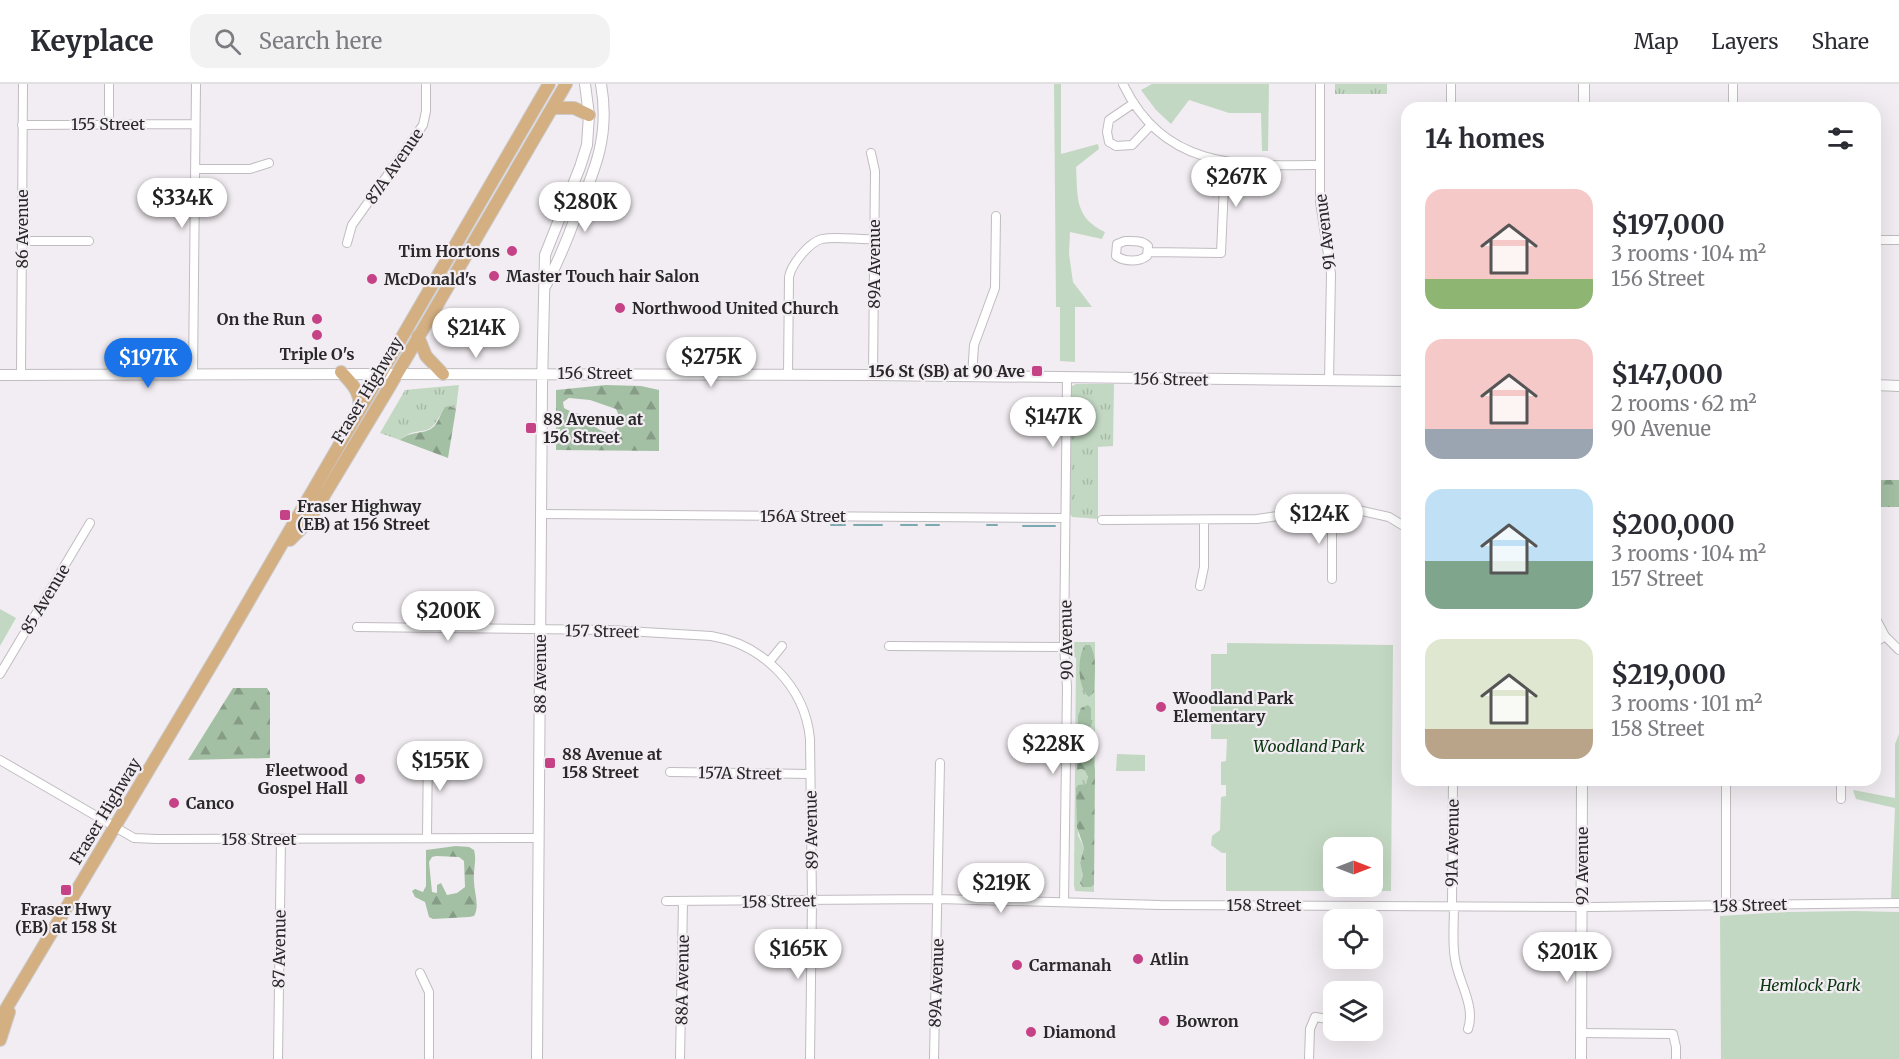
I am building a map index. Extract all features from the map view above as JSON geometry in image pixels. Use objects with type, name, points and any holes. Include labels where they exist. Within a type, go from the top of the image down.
[{"type":"main road","name":"Fraser Highway","points":[[278,551],[308,522],[566,84]]},
{"type":"main road","name":"88 Avenue","points":[[537,1059],[542,373],[545,255],[587,145],[589,115],[585,84]]},
{"type":"main road","name":"88 Avenue","points":[[544,288],[559,259],[599,157],[604,122],[601,84]]},
{"type":"main road","points":[[1584,84],[1584,102]]},
{"type":"main road","name":"Fraser Highway","points":[[0,1019],[278,551],[549,85]]},
{"type":"main road","points":[[553,108],[574,108],[589,115]]},
{"type":"main road","points":[[418,336],[426,356],[443,374]]},
{"type":"main road","points":[[341,372],[351,382],[358,395],[360,408],[357,416]]},
{"type":"main road","name":"156 Street","points":[[0,375],[341,372],[1401,381]]},
{"type":"main road","points":[[1881,386],[1899,386]]},
{"type":"main road","name":"92 Avenue","points":[[1581,1059],[1582,786]]},
{"type":"main road","name":"Fraser Highway","points":[[0,1040],[15,994]]},
{"type":"street","name":"86 Avenue","points":[[21,375],[22,84]]},
{"type":"street","points":[[109,124],[110,84]]},
{"type":"street","points":[[193,374],[196,84]]},
{"type":"street","name":"87A Avenue","points":[[346,243],[352,225],[423,125],[426,111],[426,84]]},
{"type":"street","points":[[1123,84],[1151,125],[1191,152],[1225,162],[1319,165]]},
{"type":"street","name":"91 Avenue","points":[[1320,84],[1319,165],[1322,221],[1331,274],[1329,381]]},
{"type":"street","points":[[1450,102],[1451,84]]},
{"type":"street","points":[[1733,84],[1733,102]]},
{"type":"street","points":[[1134,103],[1109,120],[1107,132],[1109,142],[1116,146],[1131,145],[1151,125]]},
{"type":"street","name":"155 Street","points":[[22,125],[194,124]]},
{"type":"street","name":"89A Avenue","points":[[871,153],[875,171],[873,375]]},
{"type":"street","points":[[1149,252],[1221,253],[1225,162]]},
{"type":"street","points":[[196,169],[250,169],[269,163]]},
{"type":"street","points":[[972,377],[974,345],[995,288],[996,216]]},
{"type":"street","points":[[788,375],[791,267],[820,239],[874,239]]},
{"type":"street","points":[[1881,240],[1899,240]]},
{"type":"street","points":[[22,241],[88,241]]},
{"type":"street","name":"90 Avenue","points":[[1064,902],[1067,687],[1064,647],[1066,378]]},
{"type":"street","points":[[1102,520],[1264,519],[1313,511],[1332,511],[1374,512],[1401,524]]},
{"type":"street","points":[[1332,511],[1332,579]]},
{"type":"street","name":"156A Street","points":[[541,514],[1065,518]]},
{"type":"street","points":[[1200,586],[1204,567],[1204,520]]},
{"type":"street","name":"85 Avenue","points":[[0,674],[90,523]]},
{"type":"street","name":"157 Street","points":[[357,627],[610,630],[711,636],[742,645],[769,662],[789,685],[802,710]]},
{"type":"street","points":[[1881,627],[1899,650]]},
{"type":"street","points":[[1881,639],[1886,636]]},
{"type":"street","points":[[769,662],[783,646]]},
{"type":"street","points":[[889,646],[1064,647]]},
{"type":"street","name":"89 Avenue","points":[[802,710],[809,730],[812,901],[810,1059]]},
{"type":"street","points":[[427,838],[428,747]]},
{"type":"street","name":"158 Street","points":[[0,760],[114,827],[139,838],[538,838]]},
{"type":"street","name":"89A Avenue","points":[[934,1059],[940,763]]},
{"type":"street","name":"157A Street","points":[[670,772],[810,774]]},
{"type":"street","name":"91A Avenue","points":[[1453,786],[1454,955],[1469,1007],[1468,1029]]},
{"type":"street","points":[[1726,786],[1726,907]]},
{"type":"street","points":[[1841,786],[1841,799]]},
{"type":"street","name":"87 Avenue","points":[[278,1059],[281,839]]},
{"type":"street","name":"158 Street","points":[[666,901],[939,899],[1726,907],[1899,903]]},
{"type":"street","name":"88A Avenue","points":[[681,1059],[683,902]]},
{"type":"street","points":[[420,973],[429,992],[429,1059]]},
{"type":"street","points":[[1310,1059],[1310,1029],[1315,1017],[1323,1018]]},
{"type":"street","points":[[1581,1033],[1673,1034],[1676,1059]]},
{"type":"green space","points":[[1054,84],[1061,84],[1061,154],[1098,144],[1099,149],[1076,167],[1078,197],[1083,213],[1088,220],[1105,232],[1102,239],[1070,232],[1069,254],[1073,282],[1092,307],[1075,307],[1075,362],[1060,361],[1060,307],[1056,307]]},
{"type":"green space","points":[[1152,84],[1269,84],[1268,151],[1262,151],[1261,113],[1229,113],[1189,100],[1171,124],[1156,110],[1141,90]]},
{"type":"green space","points":[[1335,84],[1387,84],[1387,94],[1335,94]]},
{"type":"green space","points":[[1076,384],[1114,384],[1113,446],[1098,447],[1098,519],[1072,517],[1069,512],[1070,390]]},
{"type":"green space","points":[[459,385],[456,409],[450,406],[443,409],[429,429],[414,432],[400,440],[380,433],[405,390]]},
{"type":"green space","points":[[606,385],[641,386],[659,390],[659,451],[556,450],[556,390]],"holes":[[[569,398],[590,400],[616,409],[619,416],[618,427],[610,433],[601,431],[583,416],[564,408],[563,402]]]},
{"type":"green space","points":[[450,406],[456,409],[448,458],[400,440],[432,428],[445,407]]},
{"type":"green space","points":[[1881,480],[1899,480],[1899,507],[1881,507]]},
{"type":"green space","points":[[0,609],[16,618],[0,646]]},
{"type":"green space","points":[[1068,642],[1095,642],[1095,770],[1092,748],[1078,770],[1085,771],[1088,777],[1086,784],[1083,785],[1078,835],[1084,848],[1080,863],[1083,876],[1091,887],[1094,885],[1094,892],[1075,891],[1074,884],[1076,658],[1069,655]]},
{"type":"green space","name":"Woodland Park","points":[[1227,643],[1393,645],[1391,891],[1383,891],[1383,837],[1323,837],[1323,891],[1226,891],[1226,853],[1222,853],[1211,845],[1212,836],[1220,830],[1221,797],[1226,796],[1226,785],[1221,785],[1221,762],[1226,761],[1227,739],[1211,739],[1211,654],[1227,654]]},
{"type":"green space","points":[[1085,645],[1090,645],[1095,661],[1094,692],[1089,697],[1080,679],[1081,656]]},
{"type":"green space","points":[[233,688],[267,688],[270,693],[270,758],[188,760]]},
{"type":"green space","points":[[1088,705],[1091,708],[1091,733],[1078,735],[1078,716],[1081,708]]},
{"type":"green space","points":[[1899,734],[1899,898],[1891,898],[1895,808],[1856,799],[1853,790],[1895,798],[1895,744]]},
{"type":"green space","points":[[1087,742],[1092,748],[1095,770],[1094,885],[1083,887],[1080,883],[1083,876],[1080,863],[1084,848],[1077,827],[1076,788],[1078,785],[1086,784],[1088,777],[1082,769],[1077,770],[1081,743]]},
{"type":"green space","points":[[1117,754],[1145,755],[1145,771],[1116,771]]},
{"type":"green space","points":[[456,846],[469,847],[474,850],[477,903],[474,916],[433,919],[429,917],[425,902],[415,897],[412,891],[415,889],[423,892],[426,886],[426,850]],"holes":[[[432,857],[459,857],[464,861],[465,887],[457,893],[447,895],[441,883],[437,885],[437,893],[432,892],[429,862]]]},
{"type":"green space","name":"Hemlock Park","points":[[1854,911],[1899,912],[1899,1059],[1721,1059],[1720,916]]},
{"type":"waterway","points":[[831,525],[845,525]]},
{"type":"waterway","points":[[854,525],[882,525]]},
{"type":"waterway","points":[[901,525],[917,525]]},
{"type":"waterway","points":[[926,525],[939,525]]},
{"type":"waterway","points":[[987,525],[997,525]]},
{"type":"waterway","points":[[1023,526],[1055,526]]},
{"type":"place","name":"Tim Hortons","points":[[512,251]]},
{"type":"place","name":"Master Touch hair Salon","points":[[494,276]]},
{"type":"place","name":"McDonald's","points":[[372,279]]},
{"type":"place","name":"Northwood United Church","points":[[620,308]]},
{"type":"place","name":"On the Run","points":[[317,319]]},
{"type":"place","name":"Triple O's","points":[[317,335]]},
{"type":"place","name":"156 St (SB) at 90 Ave","points":[[1037,371]]},
{"type":"place","name":"88 Avenue at 156 Street","points":[[531,428]]},
{"type":"place","name":"Fraser Highway (EB) at 156 Street","points":[[285,515]]},
{"type":"place","name":"Woodland Park Elementary","points":[[1161,707]]},
{"type":"place","name":"88 Avenue at 158 Street","points":[[550,763]]},
{"type":"place","name":"Fleetwood Gospel Hall","points":[[360,779]]},
{"type":"place","name":"Canco","points":[[174,803]]},
{"type":"place","name":"Fraser Hwy (EB) at 158 St","points":[[66,890]]},
{"type":"place","name":"Atlin","points":[[1138,959]]},
{"type":"place","name":"Carmanah","points":[[1017,965]]},
{"type":"place","name":"Bowron","points":[[1164,1021]]},
{"type":"place","name":"Diamond","points":[[1031,1032]]}]
